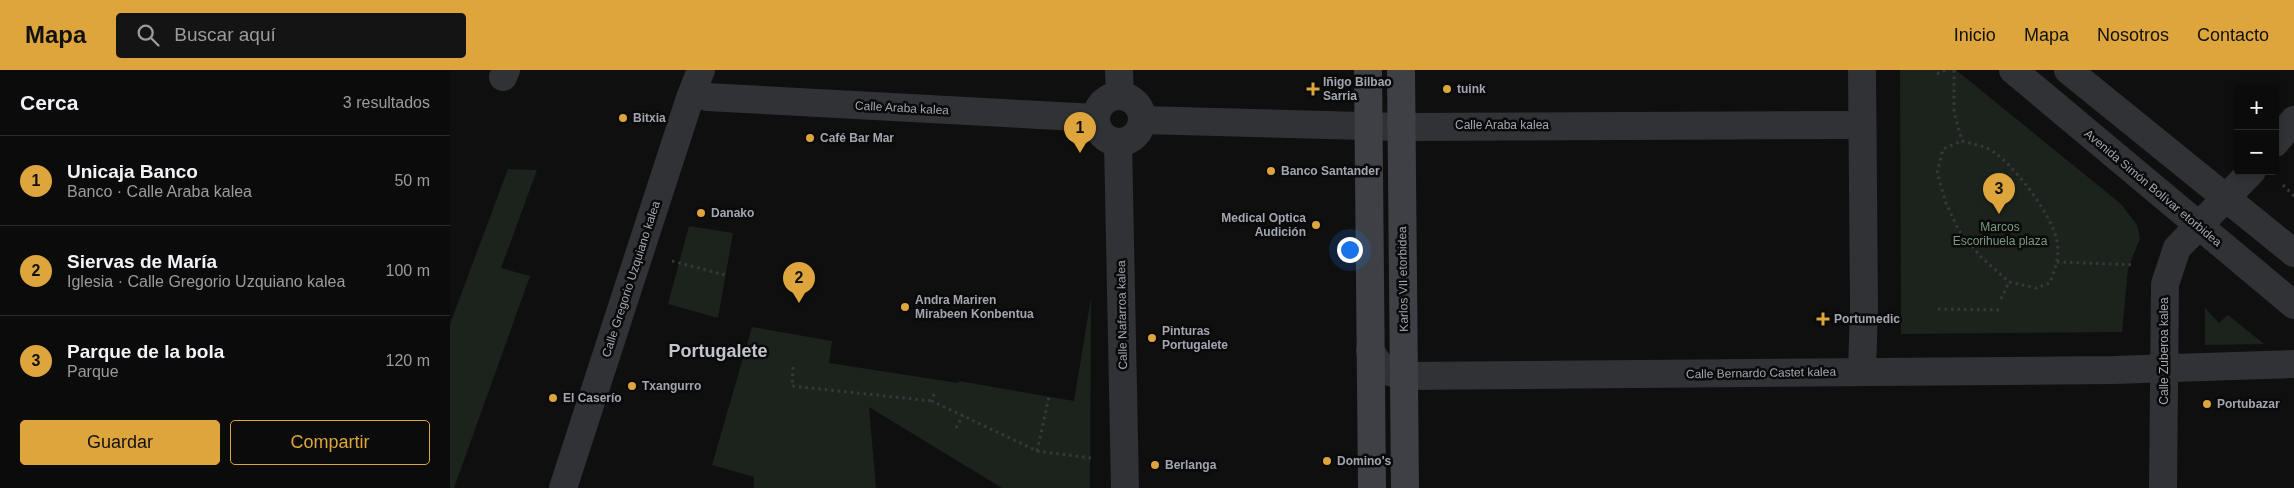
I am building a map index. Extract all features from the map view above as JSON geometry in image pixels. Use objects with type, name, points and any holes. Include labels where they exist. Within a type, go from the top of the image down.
[{"type":"street","name":"Calle Gregorio Uzquiano kalea","points":[[563,488],[690,98],[701,70]]},
{"type":"street","points":[[1368,70],[1372,488]]},
{"type":"street","name":"Karlos VII etorbidea","points":[[1401,70],[1405,488]]},
{"type":"street","points":[[1862,70],[1864,307],[1862,372]]},
{"type":"street","name":"Avenida Simón Bolívar etorbidea","points":[[2013,70],[2294,304]]},
{"type":"street","points":[[2068,70],[2294,253]]},
{"type":"street","points":[[1120,83],[1131,99],[1137,104],[1141,111],[1142,120],[1138,133],[1133,138],[1118,142],[1104,137],[1099,131],[1096,118],[1102,103],[1109,98],[1120,83]]},
{"type":"street","name":"Calle Araba kalea","points":[[707,97],[1096,118]]},
{"type":"street","name":"Calle Araba kalea","points":[[1142,120],[1401,127],[1862,125]]},
{"type":"street","points":[[2279,138],[2294,120]]},
{"type":"street","name":"Calle Nafarroa kalea","points":[[1118,142],[1125,488]]},
{"type":"street","name":"Calle Zuberoa kalea","points":[[2163,488],[2165,284],[2177,248],[2248,175]]},
{"type":"street","name":"Calle Bernardo Castet kalea","points":[[1370,350],[1383,370],[1404,376],[2164,369],[2294,364]]},
{"type":"path","points":[[1937,74],[1946,70]]},
{"type":"path","points":[[1954,70],[1954,112],[1962,141]]},
{"type":"path","points":[[1962,141],[1994,152],[2023,181],[2047,218],[2057,241],[2057,262],[2050,283],[2036,288],[2009,282],[1981,258],[1959,231],[1946,203],[1937,173],[1943,149],[1962,141]]},
{"type":"path","points":[[2282,185],[2294,196]]},
{"type":"path","points":[[663,259],[726,276]]},
{"type":"path","points":[[2057,262],[2135,265]]},
{"type":"path","points":[[2001,299],[2009,282]]},
{"type":"path","points":[[1938,310],[2000,310]]},
{"type":"path","points":[[793,367],[792,386],[932,401],[1037,451],[1090,458]]},
{"type":"path","points":[[932,401],[934,394]]},
{"type":"path","points":[[1037,451],[1049,397]]},
{"type":"path","points":[[956,428],[963,415]]},
{"type":"green space","name":"Marcos Escorihuela plaza","points":[[1900,70],[1956,70],[2121,204],[2137,225],[2140,238],[2128,269],[2122,332],[1901,334]]},
{"type":"green space","points":[[508,169],[537,170],[501,268],[530,276],[454,488],[450,488],[450,324]]},
{"type":"green space","points":[[689,226],[733,233],[718,318],[668,304]]},
{"type":"green space","points":[[1091,298],[1090,488],[1002,488],[869,407],[876,488],[754,488],[754,477],[712,465],[752,327],[832,341],[829,363],[958,383],[959,381],[1074,401]]},
{"type":"green space","points":[[2205,308],[2219,323],[2228,315],[2264,344],[2205,345]]},
{"type":"place","name":"Iñigo Bilbao Sarria","points":[[1313,89]]},
{"type":"place","name":"tuink","points":[[1447,89]]},
{"type":"place","name":"Bitxia","points":[[623,118]]},
{"type":"place","name":"Café Bar Mar","points":[[810,138]]},
{"type":"place","name":"Unicaja Banco","points":[[1080,153]]},
{"type":"place","name":"Banco Santander","points":[[1271,171]]},
{"type":"place","name":"Danako","points":[[701,213]]},
{"type":"place","name":"Parque de la bola","points":[[1999,214]]},
{"type":"place","name":"Medical Optica Audición","points":[[1316,225]]},
{"type":"place","name":"Siervas de María","points":[[799,303]]},
{"type":"place","name":"Andra Mariren Mirabeen Konbentua","points":[[905,307]]},
{"type":"place","name":"Portumedic","points":[[1823,319]]},
{"type":"place","name":"Pinturas Portugalete","points":[[1152,338]]},
{"type":"place","name":"Txangurro","points":[[632,386]]},
{"type":"place","name":"El Caserío","points":[[553,398]]},
{"type":"place","name":"Portubazar","points":[[2207,404]]},
{"type":"place","name":"Domino's","points":[[1327,461]]},
{"type":"place","name":"Berlanga","points":[[1155,465]]},
{"type":"district","name":"Portugalete","points":[[718,351]]}]
